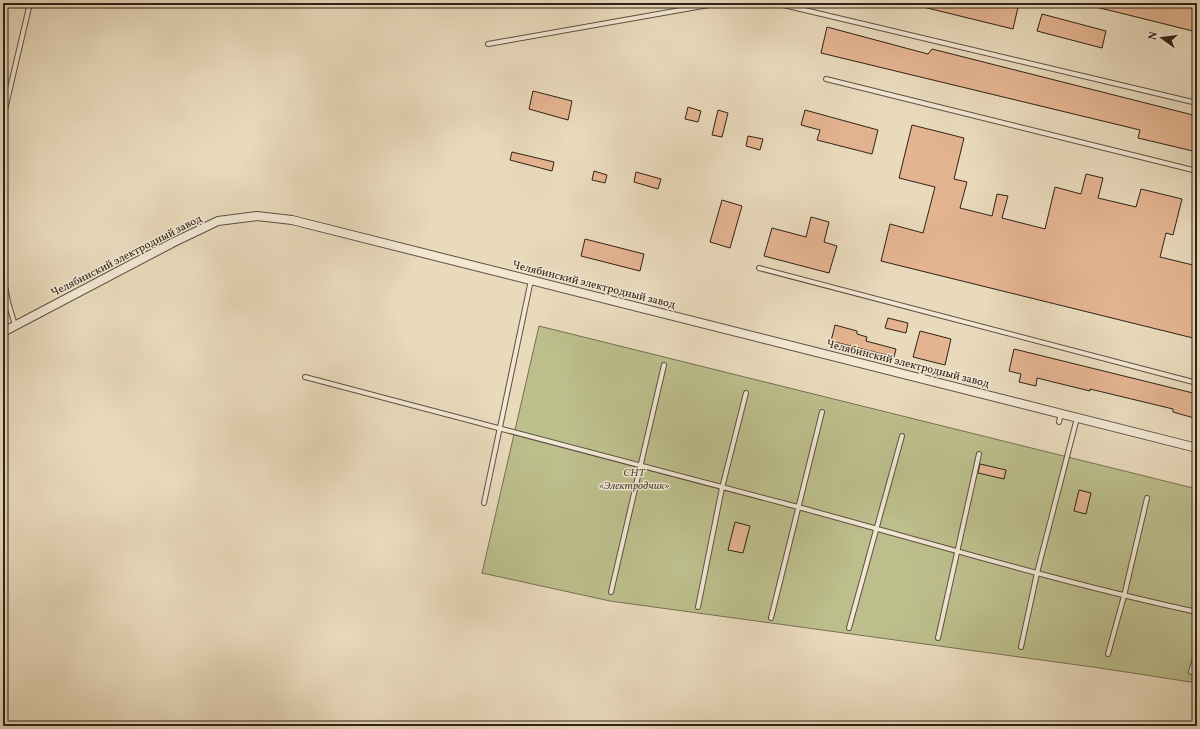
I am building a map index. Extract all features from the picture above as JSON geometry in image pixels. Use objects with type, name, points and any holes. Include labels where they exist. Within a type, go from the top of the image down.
[{"type":"street","name":"Челябинский электродный завод","points":[[3,332],[174,242],[218,221],[256,216],[292,220],[1197,448]]},
{"type":"lane","points":[[3,119],[5,102],[30,3]]},
{"type":"lane","points":[[488,44],[720,3]]},
{"type":"lane","points":[[775,3],[1197,103]]},
{"type":"lane","points":[[826,79],[1197,171]]},
{"type":"lane","points":[[759,268],[1197,383]]},
{"type":"lane","points":[[3,275],[8,302],[16,326]]},
{"type":"lane","points":[[484,503],[531,280]]},
{"type":"lane","points":[[611,592],[664,365]]},
{"type":"lane","points":[[305,377],[501,426],[1037,574],[1124,596],[1197,612]]},
{"type":"lane","points":[[698,607],[722,488],[746,393]]},
{"type":"lane","points":[[771,618],[822,412]]},
{"type":"lane","points":[[1059,422],[1061,413]]},
{"type":"lane","points":[[1021,647],[1037,574],[1077,417]]},
{"type":"lane","points":[[849,628],[902,436]]},
{"type":"lane","points":[[938,638],[979,454]]},
{"type":"lane","points":[[1108,654],[1124,596],[1147,498]]},
{"type":"lane","points":[[1191,672],[1197,651]]},
{"type":"green space","name":"СНТ «Электродчик»","points":[[539,326],[1197,489],[1197,683],[1100,668],[610,601],[482,573]]},
{"type":"building","points":[[920,3],[1019,3],[1013,29],[919,6]]},
{"type":"building","points":[[1092,3],[1197,3],[1197,32],[1092,6]]},
{"type":"building","points":[[1042,14],[1106,31],[1102,48],[1037,31]]},
{"type":"building","points":[[827,27],[928,54],[932,49],[1197,116],[1197,152],[1138,138],[1140,130],[821,53]]},
{"type":"building","points":[[533,91],[572,101],[568,120],[529,109]]},
{"type":"building","points":[[688,107],[701,111],[698,122],[685,119]]},
{"type":"building","points":[[718,110],[728,113],[722,137],[712,135]]},
{"type":"building","points":[[805,110],[878,130],[872,154],[817,140],[820,130],[801,125]]},
{"type":"building","points":[[912,125],[964,138],[954,179],[967,182],[960,208],[992,216],[997,194],[1008,196],[1002,218],[1045,229],[1055,187],[1081,194],[1086,174],[1103,178],[1098,198],[1136,207],[1141,189],[1182,199],[1173,235],[1166,233],[1160,257],[1197,266],[1197,339],[881,261],[890,224],[923,233],[935,187],[899,178]]},
{"type":"building","points":[[748,136],[763,139],[760,150],[746,146]]},
{"type":"building","points":[[512,152],[554,162],[552,171],[510,160]]},
{"type":"building","points":[[594,171],[607,175],[605,183],[592,180]]},
{"type":"building","points":[[636,172],[661,179],[658,189],[634,182]]},
{"type":"building","points":[[722,200],[742,206],[730,248],[710,242]]},
{"type":"building","points":[[811,217],[829,222],[824,242],[837,246],[829,273],[764,256],[772,228],[806,237]]},
{"type":"building","points":[[585,239],[644,254],[640,271],[581,256]]},
{"type":"building","points":[[888,318],[908,323],[906,333],[885,328]]},
{"type":"building","points":[[835,325],[857,331],[857,334],[867,337],[866,341],[896,349],[894,357],[831,341]]},
{"type":"building","points":[[920,331],[951,339],[945,365],[913,357]]},
{"type":"building","points":[[1014,349],[1197,394],[1197,407],[1194,418],[1173,412],[1173,409],[1037,378],[1036,386],[1019,382],[1021,374],[1009,371]]},
{"type":"building","points":[[980,464],[1006,470],[1004,479],[978,473]]},
{"type":"building","points":[[1079,490],[1091,493],[1086,514],[1074,511]]},
{"type":"building","points":[[735,522],[750,526],[743,553],[728,550]]}]
